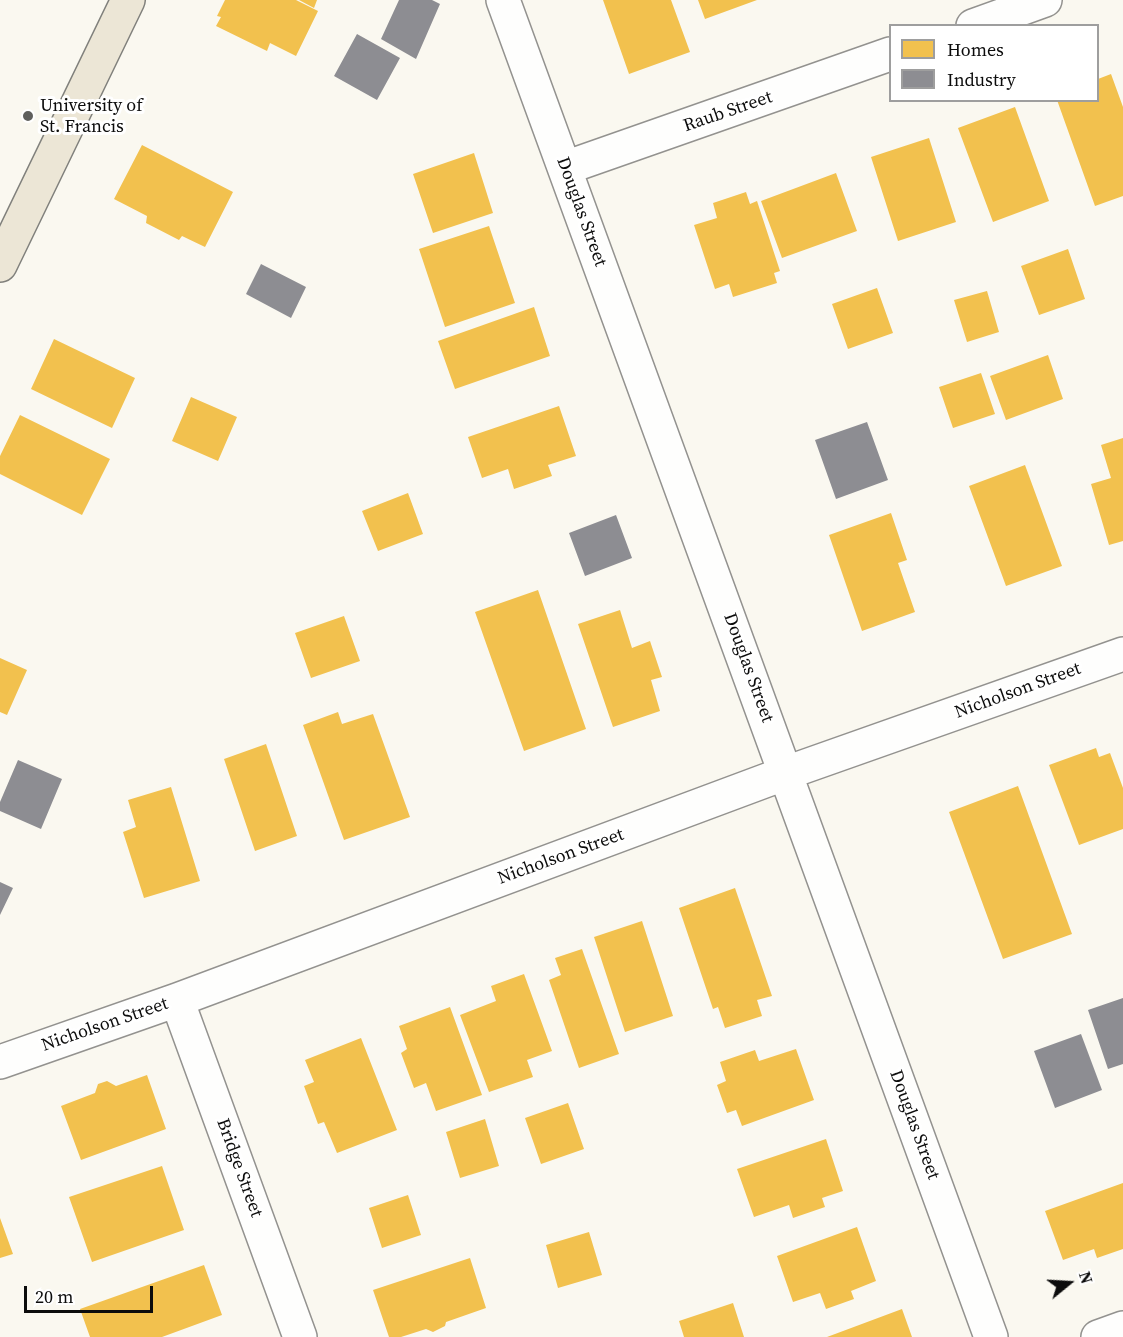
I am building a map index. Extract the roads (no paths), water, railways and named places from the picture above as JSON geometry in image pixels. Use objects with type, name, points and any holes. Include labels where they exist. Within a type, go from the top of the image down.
[{"type":"main road","points":[[0,265],[128,0]]},
{"type":"street","name":"Douglas Street","points":[[503,0],[992,1337]]},
{"type":"street","points":[[979,24],[1045,0]]},
{"type":"street","name":"Raub Street","points":[[565,168],[889,55]]},
{"type":"street","name":"Nicholson Street","points":[[0,1062],[177,1000],[786,773],[1123,654]]},
{"type":"street","name":"Bridge Street","points":[[177,1000],[300,1337]]},
{"type":"street","points":[[1098,1337],[1123,1328]]},
{"type":"place","name":"University of St. Francis","points":[[28,116]]}]
